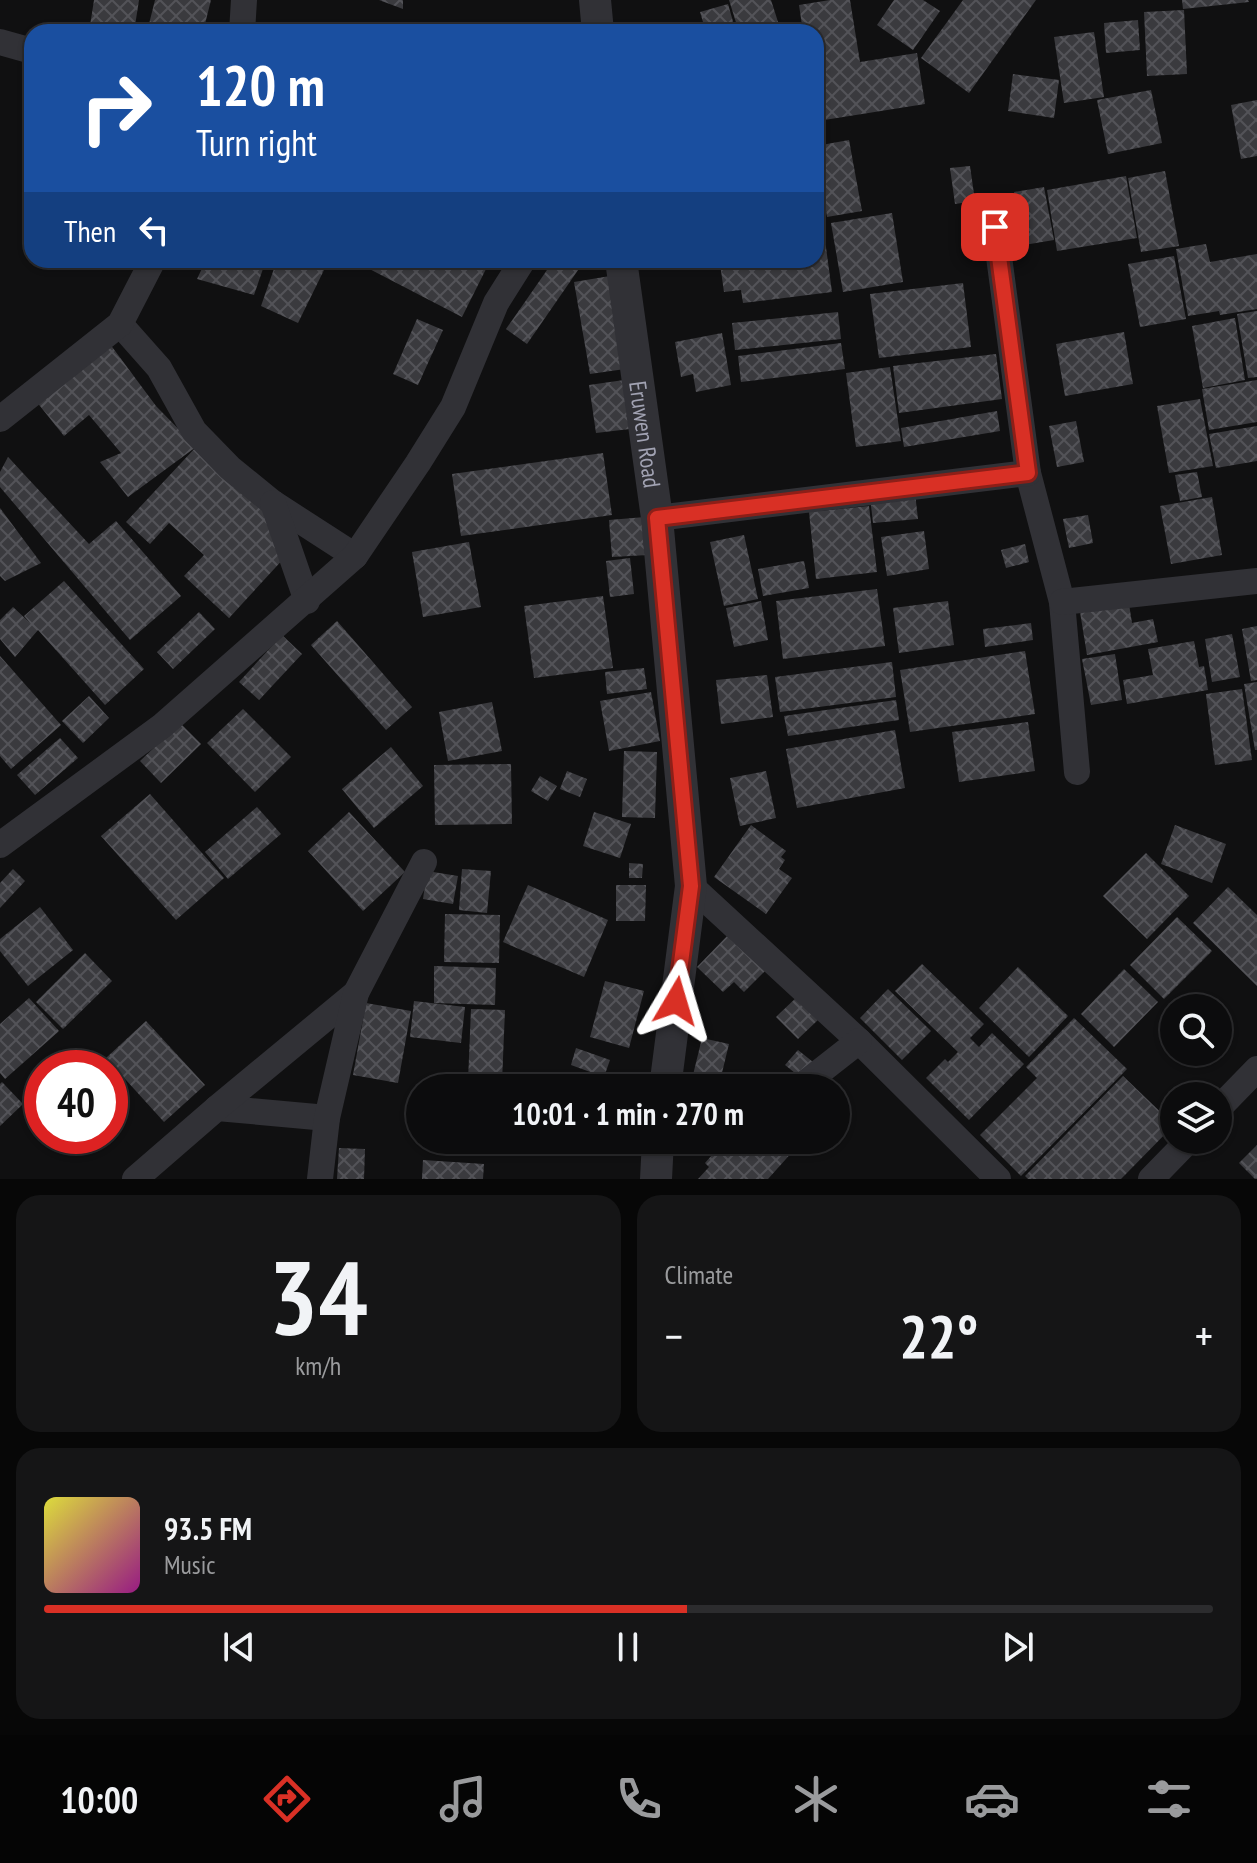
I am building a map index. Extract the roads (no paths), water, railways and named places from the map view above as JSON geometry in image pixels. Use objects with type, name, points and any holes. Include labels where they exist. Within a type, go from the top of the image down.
[{"type":"street","points":[[242,24],[244,0]]},
{"type":"street","points":[[595,0],[597,24]]},
{"type":"street","points":[[0,42],[24,49]]},
{"type":"street","points":[[995,227],[1028,473],[1062,602],[1077,772]]},
{"type":"street","points":[[0,419],[12,397],[120,324],[149,268]]},
{"type":"street","points":[[0,845],[162,726],[355,556],[453,407],[496,303],[518,268]]},
{"type":"street","name":"Eruwen Road","points":[[622,268],[657,518],[691,886],[667,1074]]},
{"type":"street","points":[[120,324],[159,368],[194,431],[230,468],[273,503],[355,556]]},
{"type":"street","points":[[657,518],[1028,473]]},
{"type":"street","points":[[273,503],[307,601]]},
{"type":"street","points":[[1062,602],[1257,581]]},
{"type":"street","points":[[320,1179],[327,1118],[356,993],[424,862]]},
{"type":"street","points":[[691,886],[859,1041],[998,1179]]},
{"type":"street","points":[[135,1179],[356,993]]},
{"type":"street","points":[[817,1074],[859,1041]]},
{"type":"street","points":[[1232,1095],[1257,1070]]},
{"type":"street","points":[[217,1108],[327,1118]]},
{"type":"street","points":[[656,1179],[657,1154]]},
{"type":"street","points":[[1151,1179],[1175,1154]]}]
